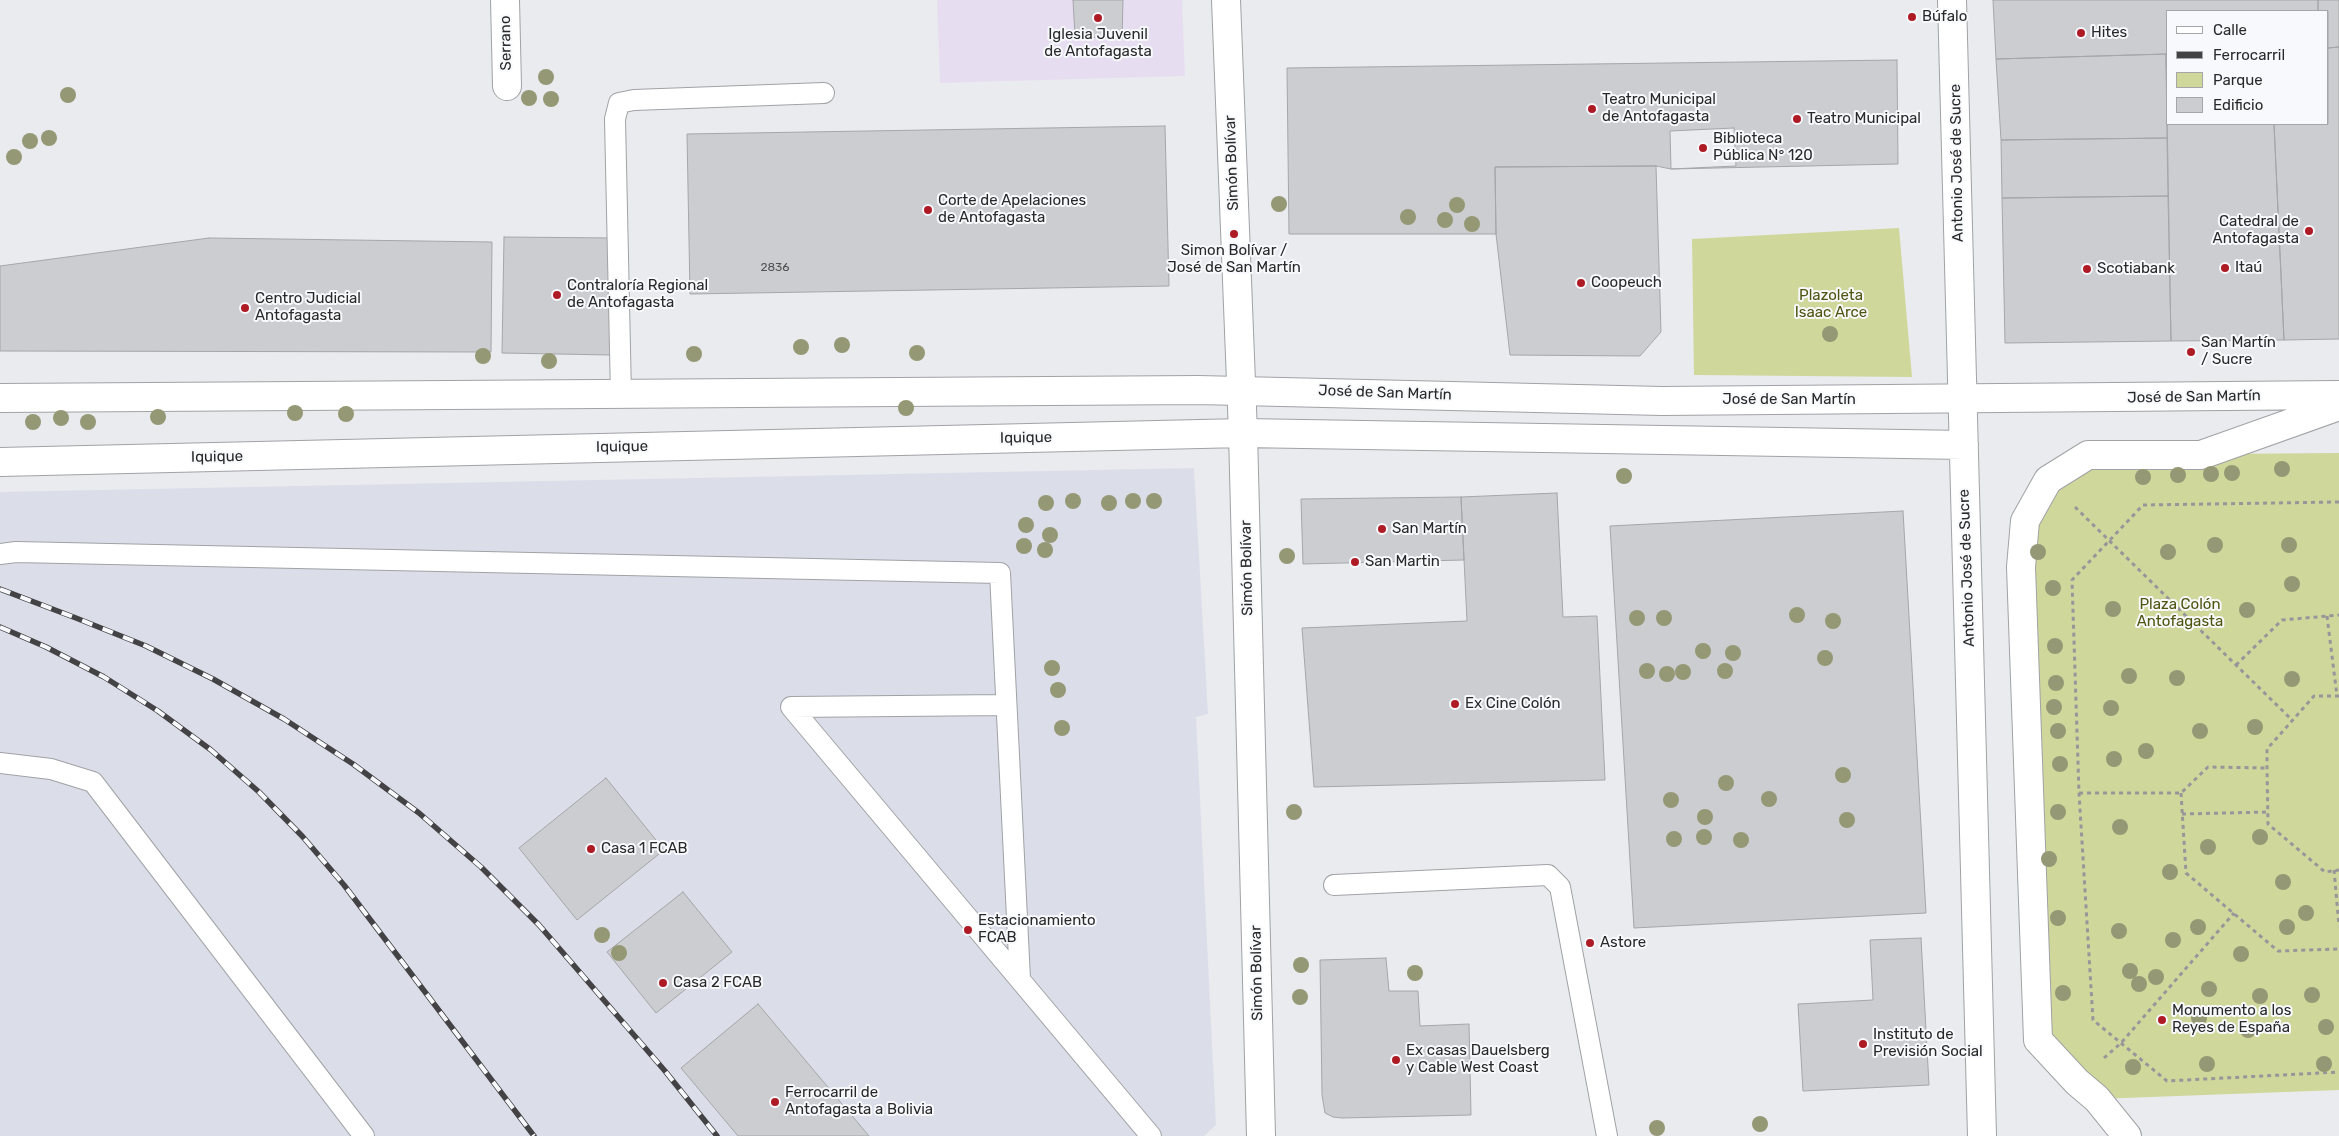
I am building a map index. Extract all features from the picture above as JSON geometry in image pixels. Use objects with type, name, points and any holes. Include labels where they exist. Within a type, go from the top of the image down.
[{"type":"street","name":"Serrano","points":[[505,0],[507,86]]},
{"type":"street","name":"Simón Bolívar","points":[[1226,0],[1243,433],[1261,1136]]},
{"type":"street","name":"Antonio José de Sucre","points":[[1952,0],[1982,1136]]},
{"type":"street","points":[[0,398],[1240,390]]},
{"type":"street","name":"José de San Martín","points":[[1240,390],[1662,401],[2339,395]]},
{"type":"street","points":[[2128,1136],[2097,1098],[2077,1082],[2038,1040],[2021,567],[2025,521],[2048,480],[2088,455],[2201,455],[2339,406]]},
{"type":"street","points":[[1243,433],[1964,446]]},
{"type":"street","name":"Iquique","points":[[0,462],[1243,433]]},
{"type":"lane","points":[[621,394],[615,119],[619,103],[634,100],[824,93]]},
{"type":"lane","points":[[0,554],[26,552],[1000,573],[1005,705],[1020,979]]},
{"type":"lane","points":[[1005,705],[791,707],[1151,1136]]},
{"type":"lane","points":[[0,763],[51,769],[93,782],[364,1136]]},
{"type":"lane","points":[[1334,885],[1548,874],[1560,887],[1607,1136]]},
{"type":"path","points":[[2048,480],[2292,720]]},
{"type":"path","points":[[2339,502],[2143,505],[2072,580],[2079,793],[2092,1020],[2167,1081],[2339,1072]]},
{"type":"path","points":[[2236,665],[2282,620],[2339,615]]},
{"type":"path","points":[[2327,616],[2338,696],[2314,696],[2267,749],[2268,824],[2325,872],[2337,870],[2339,926]]},
{"type":"path","points":[[2079,793],[2181,794],[2208,767],[2267,768]]},
{"type":"path","points":[[2181,794],[2186,873],[2278,951],[2339,949]]},
{"type":"path","points":[[2182,814],[2268,812]]},
{"type":"path","points":[[2077,1082],[2121,1043],[2234,913]]},
{"type":"shaded area","points":[[937,0],[1182,0],[1185,76],[940,83]]},
{"type":"shaded area","points":[[1194,468],[1208,714],[1196,717],[1216,1125],[1204,1136],[0,1136],[0,492]]},
{"type":"green space","name":"Plazoleta Isaac Arce","points":[[1899,228],[1912,377],[1694,375],[1692,239]]},
{"type":"green space","name":"Plaza Colón Antofagasta","points":[[2339,453],[2339,1090],[2097,1099],[2038,1040],[2021,567],[2036,500],[2088,455]]},
{"type":"building","name":"Iglesia Juvenil de Antofagasta","points":[[1073,0],[1123,0],[1122,39],[1075,36]]},
{"type":"building","name":"Hites","points":[[1993,0],[2318,0],[2318,10],[2166,10],[2166,54],[1996,59]]},
{"type":"building","points":[[2318,0],[2339,0],[2339,47],[2329,48],[2329,10],[2318,10]]},
{"type":"building","name":"Catedral de Antofagasta","points":[[2339,47],[2339,339],[2284,340],[2274,125],[2329,125],[2329,48]]},
{"type":"building","points":[[2166,54],[2167,138],[2001,140],[1996,59]]},
{"type":"building","name":"Teatro Municipal de Antofagasta","points":[[1897,60],[1898,164],[1671,169],[1656,166],[1495,167],[1496,234],[1289,234],[1287,68]]},
{"type":"building","name":"Itaú","points":[[2167,125],[2274,125],[2284,340],[2171,341]]},
{"type":"building","name":"Corte de Apelaciones de Antofagasta","points":[[1165,126],[1169,286],[690,294],[687,134]]},
{"type":"building","name":"Biblioteca Pública N° 120","points":[[1734,128],[1736,166],[1671,169],[1670,131]]},
{"type":"building","points":[[2167,138],[2168,196],[2002,198],[2001,140]]},
{"type":"building","name":"Coopeuch","points":[[1656,166],[1661,332],[1640,356],[1510,355],[1496,234],[1495,167]]},
{"type":"building","name":"Scotiabank","points":[[2168,196],[2171,341],[2005,343],[2002,198]]},
{"type":"building","name":"Contraloría Regional de Antofagasta","points":[[504,237],[613,238],[611,355],[502,353]]},
{"type":"building","name":"Centro Judicial Antofagasta","points":[[209,238],[492,242],[491,352],[0,351],[0,266]]},
{"type":"building","name":"Ex Cine Colón","points":[[1557,493],[1563,617],[1597,616],[1605,780],[1314,787],[1302,628],[1467,621],[1461,497]]},
{"type":"building","name":"San Martín","points":[[1461,497],[1464,560],[1303,564],[1301,499]]},
{"type":"building","points":[[1903,511],[1926,913],[1634,928],[1610,526]]},
{"type":"building","name":"Casa 1 FCAB","points":[[606,778],[664,850],[577,920],[519,848]]},
{"type":"building","name":"Casa 2 FCAB","points":[[683,892],[732,952],[656,1013],[607,952]]},
{"type":"building","name":"Instituto de Previsión Social","points":[[1921,938],[1929,1085],[1803,1091],[1798,1004],[1873,1000],[1870,940]]},
{"type":"building","name":"Ex casas Dauelsberg y Cable West Coast","points":[[1386,958],[1389,991],[1418,991],[1420,1026],[1469,1024],[1471,1115],[1342,1118],[1333,1117],[1325,1113],[1322,1095],[1320,960]]},
{"type":"building","name":"Ferrocarril de Antofagasta a Bolivia","points":[[758,1004],[869,1136],[738,1136],[681,1068]]},
{"type":"railway","points":[[0,589],[146,646],[213,679],[284,719],[353,764],[419,813],[481,867],[539,925],[665,1071],[717,1136]]},
{"type":"railway","points":[[0,627],[46,647],[104,677],[158,711],[211,750],[259,792],[303,837],[344,885],[534,1136]]},
{"type":"place","name":"Búfalo","points":[[1912,17]]},
{"type":"place","name":"Iglesia Juvenil de Antofagasta","points":[[1098,18]]},
{"type":"place","name":"Hites","points":[[2081,33]]},
{"type":"place","name":"Teatro Municipal de Antofagasta","points":[[1592,109]]},
{"type":"place","name":"Teatro Municipal","points":[[1797,119]]},
{"type":"place","name":"Biblioteca Pública N° 120","points":[[1703,148]]},
{"type":"place","name":"Corte de Apelaciones de Antofagasta","points":[[928,210]]},
{"type":"place","name":"Catedral de Antofagasta","points":[[2309,231]]},
{"type":"place","name":"Simon Bolívar / José de San Martín","points":[[1234,234]]},
{"type":"place","name":"Itaú","points":[[2225,268]]},
{"type":"place","name":"Scotiabank","points":[[2087,269]]},
{"type":"place","name":"Coopeuch","points":[[1581,283]]},
{"type":"place","name":"Contraloría Regional de Antofagasta","points":[[557,295]]},
{"type":"place","name":"Centro Judicial Antofagasta","points":[[245,308]]},
{"type":"place","name":"San Martín / Sucre","points":[[2191,352]]},
{"type":"place","name":"San Martín","points":[[1382,529]]},
{"type":"place","name":"San Martin","points":[[1355,562]]},
{"type":"place","name":"Ex Cine Colón","points":[[1455,704]]},
{"type":"place","name":"Casa 1 FCAB","points":[[591,849]]},
{"type":"place","name":"Estacionamiento FCAB","points":[[968,930]]},
{"type":"place","name":"Astore","points":[[1590,943]]},
{"type":"place","name":"Casa 2 FCAB","points":[[663,983]]},
{"type":"place","name":"Monumento a los Reyes de España","points":[[2162,1020]]},
{"type":"place","name":"Instituto de Previsión Social","points":[[1863,1044]]},
{"type":"place","name":"Ex casas Dauelsberg y Cable West Coast","points":[[1396,1060]]},
{"type":"place","name":"Ferrocarril de Antofagasta a Bolivia","points":[[775,1102]]}]
